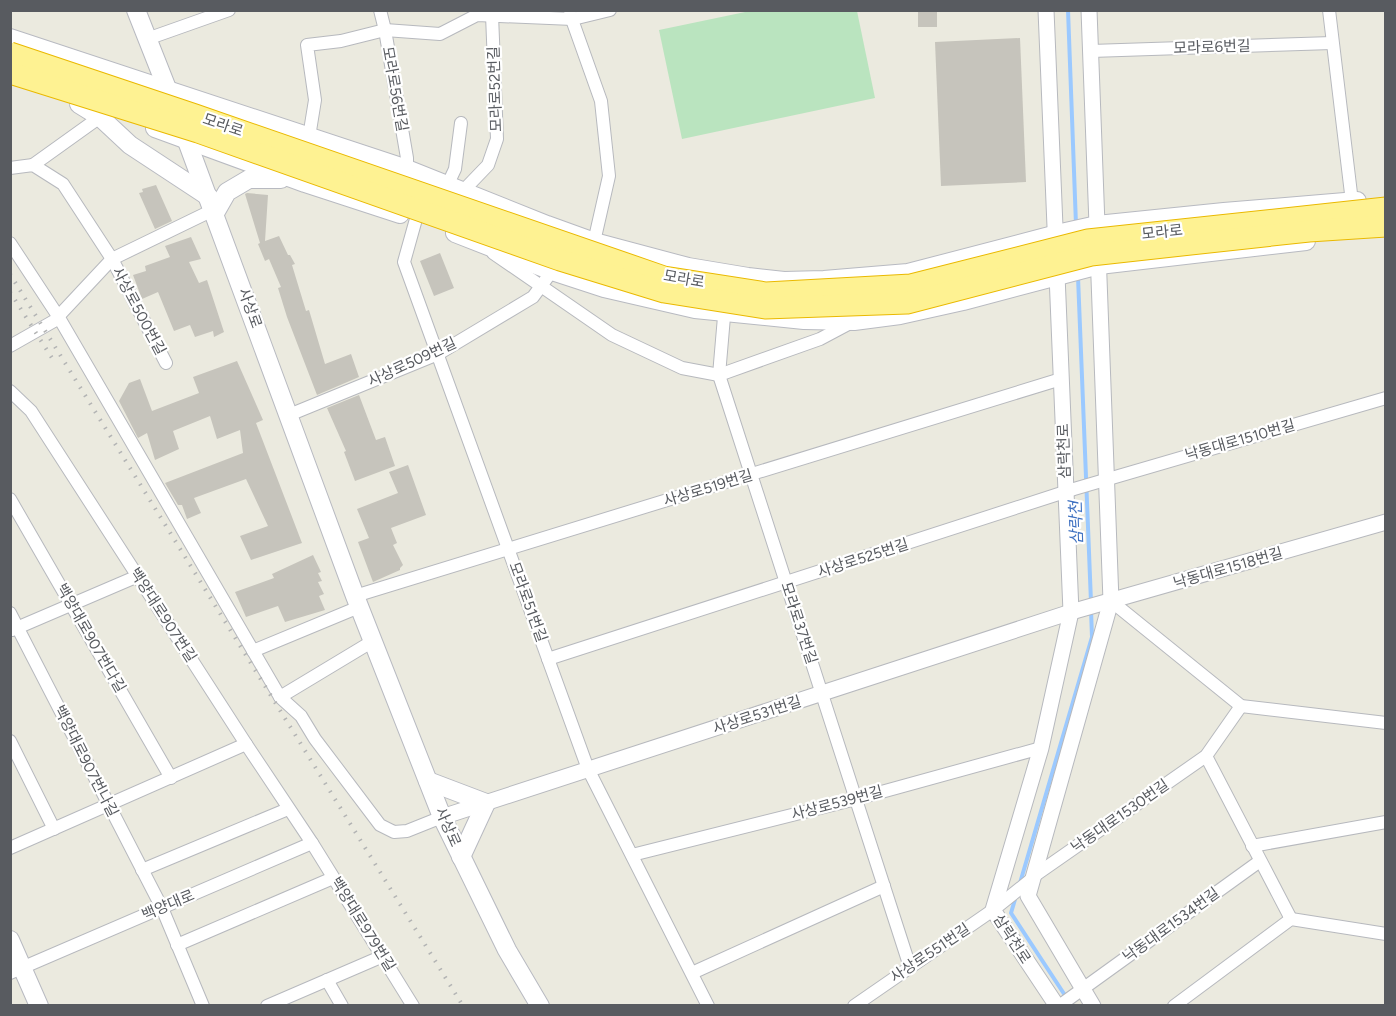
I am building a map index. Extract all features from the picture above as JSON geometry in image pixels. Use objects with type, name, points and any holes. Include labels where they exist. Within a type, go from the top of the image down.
[{"type":"highway","name":"모라로","points":[[10,53],[664,277],[766,293],[911,285],[1088,240],[1386,208]]},
{"type":"highway","name":"모라로","points":[[10,73],[198,132],[580,267],[664,292],[765,308],[907,303],[1090,255],[1309,231],[1386,226]]},
{"type":"main road","name":"사상로","points":[[136,10],[212,207],[357,602],[442,817],[507,950],[540,1005]]},
{"type":"main road","name":"모라로","points":[[10,38],[407,169],[594,242],[688,267],[784,281],[908,273],[1076,230],[1212,213],[1386,199]]},
{"type":"main road","points":[[134,79],[154,58]]},
{"type":"main road","name":"모라로","points":[[10,81],[416,219],[552,271],[625,293],[695,309],[724,313],[804,320],[854,321],[900,315],[963,301],[1078,270],[1386,233]]},
{"type":"main road","points":[[79,104],[100,117],[130,145],[212,207],[227,192],[249,179],[293,179]]},
{"type":"main road","points":[[428,781],[486,803],[461,856]]},
{"type":"main road","points":[[10,940],[17,971],[39,1005]]},
{"type":"street","points":[[147,39],[229,10]]},
{"type":"street","name":"모라로56번길","points":[[380,10],[408,158],[407,169]]},
{"type":"street","points":[[309,137],[315,99],[307,45],[341,41],[385,30],[440,34],[477,15],[490,13],[570,15],[610,10]]},
{"type":"street","name":"삼락천로","points":[[1046,10],[1076,230],[1078,270],[1100,481],[1105,603],[1028,896],[1079,992],[1093,1005]]},
{"type":"street","name":"삼락천로","points":[[1059,1005],[993,910],[1041,748],[1077,611],[1061,379],[1078,270],[1076,230],[1091,51],[1089,10]]},
{"type":"street","points":[[1329,10],[1352,202]]},
{"type":"street","name":"모라로52번길","points":[[454,189],[488,165],[496,139],[490,13]]},
{"type":"street","points":[[570,15],[601,100],[609,176],[594,242]]},
{"type":"street","name":"모라로6번길","points":[[1091,51],[1332,43]]},
{"type":"street","points":[[10,168],[33,165],[100,117]]},
{"type":"street","points":[[454,189],[461,123]]},
{"type":"street","name":"사상로500번길","points":[[33,165],[63,184],[112,259],[166,363]]},
{"type":"street","name":"사상로500번길","points":[[10,346],[54,321],[112,259],[212,207]]},
{"type":"street","name":"모라로51번길","points":[[416,219],[404,262],[588,769],[708,1005]]},
{"type":"street","points":[[477,242],[612,335],[682,368],[719,375],[820,339],[854,321]]},
{"type":"street","points":[[10,243],[58,316],[280,697],[301,716],[315,739],[380,825],[394,832],[407,831],[442,817]]},
{"type":"street","name":"사상로509번길","points":[[289,415],[438,354],[533,297],[552,271]]},
{"type":"street","name":"모라로37번길","points":[[730,274],[719,375],[910,967]]},
{"type":"street","name":"사상로519번길","points":[[357,602],[508,549],[1061,379]]},
{"type":"street","name":"백양대로907번길","points":[[10,390],[31,411],[312,843]]},
{"type":"street","name":"낙동대로1510번길","points":[[1070,490],[1386,398]]},
{"type":"street","name":"사상로525번길","points":[[548,659],[1070,490]]},
{"type":"street","name":"백양대로907번다길","points":[[10,499],[171,778]]},
{"type":"street","name":"낙동대로1518번길","points":[[1077,611],[1386,522]]},
{"type":"street","points":[[14,629],[138,576]]},
{"type":"street","points":[[253,651],[357,602]]},
{"type":"street","points":[[1105,603],[1241,706],[1386,723]]},
{"type":"street","name":"사상로531번길","points":[[442,817],[1077,611]]},
{"type":"street","name":"백양대로907번나길","points":[[10,613],[14,629],[162,908],[203,1005]]},
{"type":"street","points":[[280,697],[373,642]]},
{"type":"street","name":"낙동대로1530번길","points":[[1034,877],[1206,756],[1241,706]]},
{"type":"street","points":[[10,741],[54,829]]},
{"type":"street","points":[[10,848],[246,744]]},
{"type":"street","name":"사상로539번길","points":[[632,855],[856,799],[1041,748]]},
{"type":"street","points":[[1206,756],[1291,919]]},
{"type":"street","points":[[142,870],[288,809]]},
{"type":"street","points":[[1252,846],[1386,822]]},
{"type":"street","name":"백양대로979번길","points":[[312,843],[413,1005]]},
{"type":"street","name":"백양대로","points":[[17,971],[312,843]]},
{"type":"street","name":"낙동대로1534번길","points":[[1059,1005],[1260,861]]},
{"type":"street","name":"사상로551번길","points":[[854,1005],[993,910],[1034,877]]},
{"type":"street","points":[[177,945],[333,878]]},
{"type":"street","points":[[692,973],[884,886]]},
{"type":"street","points":[[1174,1005],[1291,919],[1386,934]]},
{"type":"street","points":[[270,1005],[383,956]]},
{"type":"street","points":[[327,980],[342,1005]]},
{"type":"green space","points":[[750,11],[857,11],[875,98],[682,139],[659,30]]},
{"type":"building","points":[[918,10],[937,10],[937,27],[918,27]]},
{"type":"building","points":[[1020,38],[1026,182],[941,186],[935,42]]},
{"type":"building","points":[[156,185],[172,221],[155,229],[139,193],[143,192],[142,189]]},
{"type":"building","points":[[245,194],[268,195],[265,241],[279,236],[295,264],[292,265],[306,311],[309,310],[325,364],[351,354],[359,377],[317,395],[287,317],[278,288],[281,287],[269,259],[265,261],[258,244],[260,243]]},
{"type":"building","points":[[191,237],[201,259],[189,262],[199,283],[207,280],[224,332],[214,337],[213,331],[195,337],[190,325],[174,331],[158,292],[142,299],[133,275],[146,271],[145,266],[170,257],[165,246]]},
{"type":"building","points":[[440,253],[454,288],[434,296],[420,261]]},
{"type":"building","points":[[237,361],[263,420],[256,423],[302,543],[251,560],[240,536],[268,526],[246,479],[194,498],[201,513],[187,519],[182,505],[178,505],[165,483],[243,453],[240,430],[217,439],[210,416],[173,431],[179,449],[155,460],[147,433],[138,438],[119,401],[129,383],[140,379],[152,411],[199,393],[193,377]]},
{"type":"building","points":[[359,395],[376,440],[385,437],[395,466],[355,481],[344,452],[346,451],[327,408]]},
{"type":"building","points":[[408,465],[426,515],[391,528],[397,543],[393,545],[403,565],[400,570],[373,582],[358,542],[369,538],[357,509],[398,493],[389,472]]},
{"type":"building","points":[[313,555],[321,572],[318,573],[322,581],[318,582],[324,594],[319,596],[325,610],[285,622],[278,606],[246,617],[235,592],[274,578],[272,574]]},
{"type":"waterway","name":"삼락천","points":[[1068,10],[1076,225]]},
{"type":"waterway","name":"삼락천","points":[[1078,277],[1091,602]]},
{"type":"waterway","name":"삼락천","points":[[1020,883],[1092,637],[1091,610]]},
{"type":"waterway","name":"삼락천","points":[[1016,896],[1011,913],[1072,1006]]},
{"type":"railway","points":[[10,274],[463,1006]]},
{"type":"railway","points":[[10,292],[52,358]]}]
